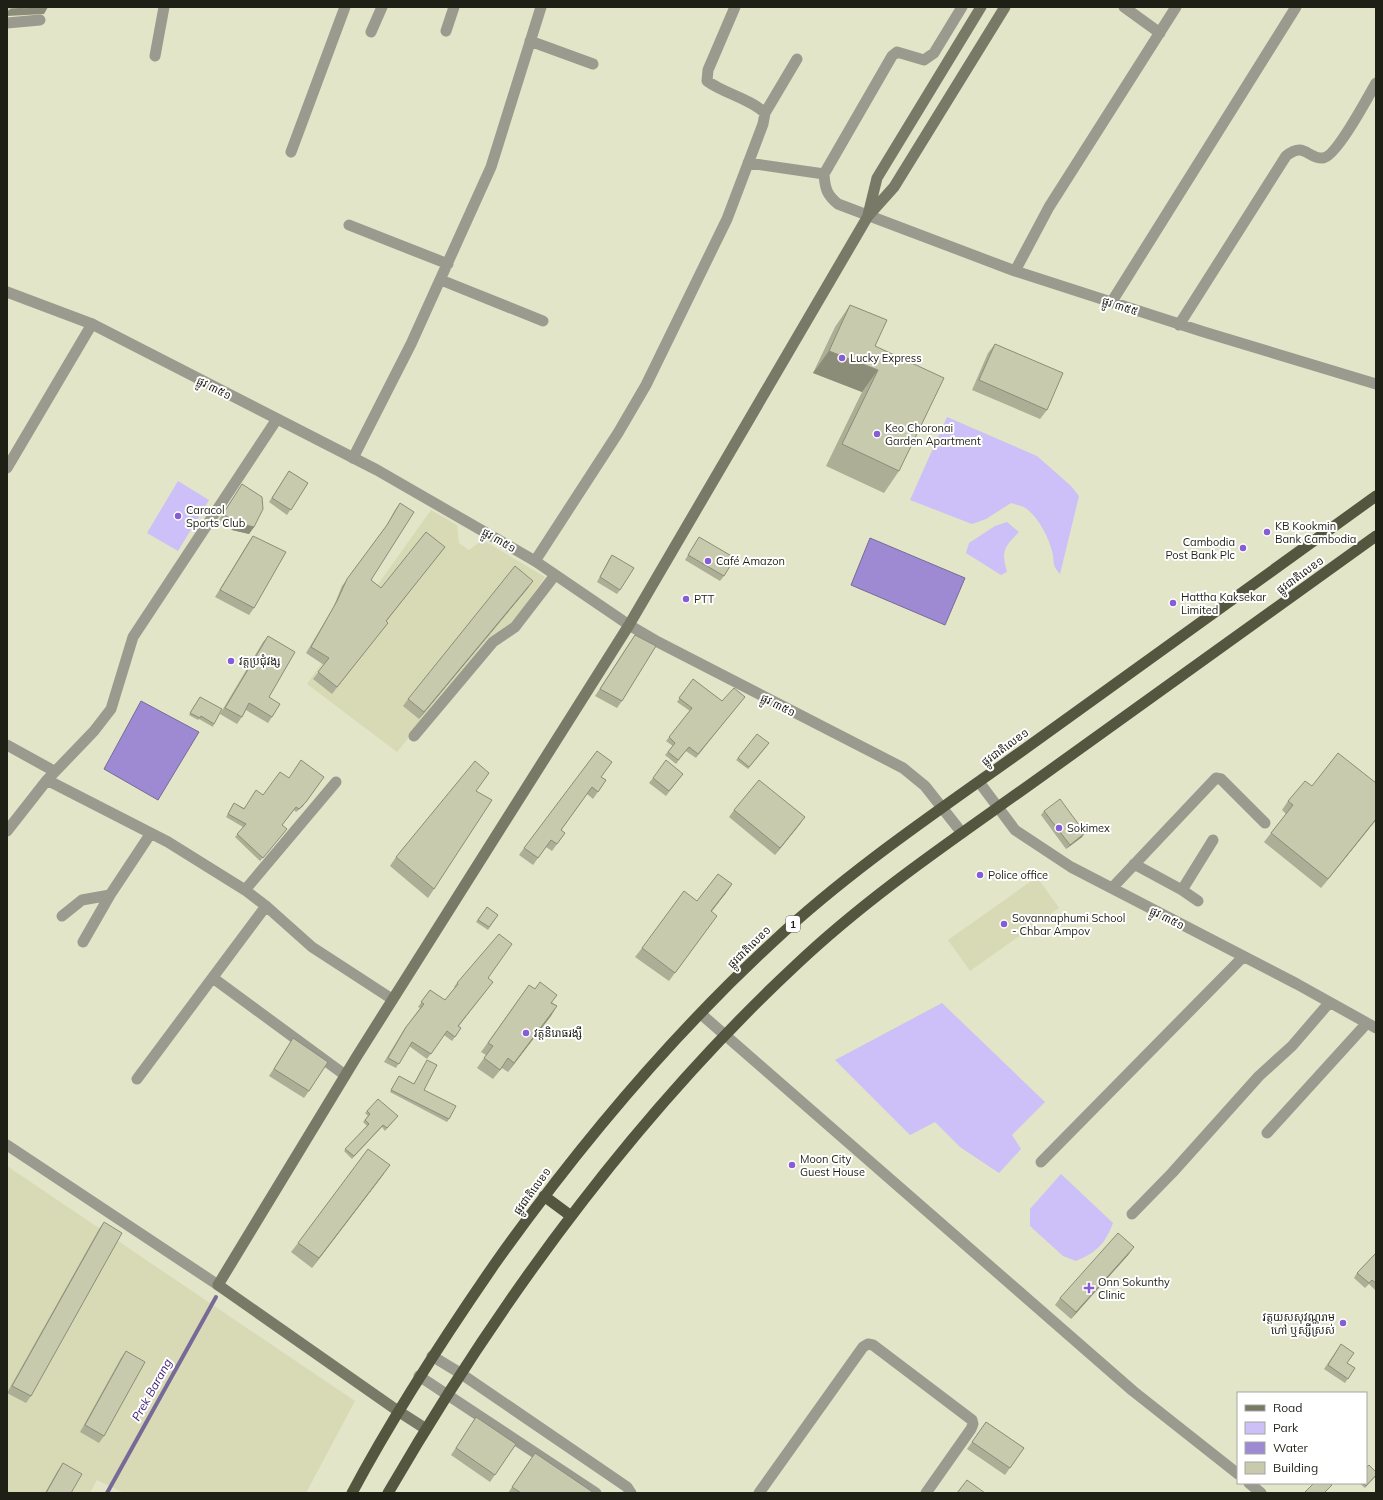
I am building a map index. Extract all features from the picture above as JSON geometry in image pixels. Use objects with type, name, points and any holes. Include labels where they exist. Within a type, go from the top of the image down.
[{"type":"highway","name":"ផ្លូវជាតិលេខ១","points":[[352,1493],[419,1376],[465,1307],[544,1196],[607,1116],[647,1071],[774,940],[823,899],[979,782],[1376,496]]},
{"type":"highway","name":"ផ្លូវជាតិលេខ១","points":[[388,1493],[460,1373],[494,1322],[571,1216],[628,1143],[749,1010],[787,972],[847,920],[962,833],[1376,536]]},
{"type":"highway","points":[[544,1196],[571,1216]]},
{"type":"main road","points":[[868,216],[877,178],[981,7]]},
{"type":"main road","points":[[426,1429],[218,1285],[392,999],[629,625],[868,216],[894,188],[1004,7]]},
{"type":"street","points":[[154,56],[164,7]]},
{"type":"street","points":[[291,152],[345,7]]},
{"type":"street","points":[[371,32],[382,7]]},
{"type":"street","points":[[446,31],[454,7]]},
{"type":"street","points":[[353,458],[411,344],[491,167],[541,7]]},
{"type":"street","points":[[735,7],[708,70],[707,81],[728,94],[758,107],[765,113]]},
{"type":"street","points":[[748,163],[824,174],[892,56],[896,52],[924,60],[934,53],[962,7]]},
{"type":"street","points":[[1124,7],[1160,33]]},
{"type":"street","points":[[1015,272],[1049,207],[1176,7]]},
{"type":"street","points":[[1111,303],[1296,7]]},
{"type":"street","points":[[7,23],[40,20]]},
{"type":"street","points":[[530,41],[593,64]]},
{"type":"street","points":[[535,561],[618,433],[646,385],[715,247],[763,124],[765,113],[797,59]]},
{"type":"street","points":[[1180,325],[1286,156],[1292,151],[1302,150],[1321,158],[1330,156],[1340,143],[1376,83]]},
{"type":"street","name":"ផ្លូវ ៣៥៥","points":[[824,174],[825,189],[830,198],[838,204],[1015,272],[1180,325],[1376,384]]},
{"type":"street","points":[[349,225],[448,264]]},
{"type":"street","points":[[441,280],[543,321]]},
{"type":"street","name":"ផ្លូវ ៣៥១","points":[[7,292],[92,324],[353,458],[433,502],[535,561],[629,625],[658,642],[902,768],[925,786],[944,808],[962,833]]},
{"type":"street","points":[[7,468],[92,324]]},
{"type":"street","points":[[7,831],[51,776],[94,731],[111,709],[133,637],[277,419]]},
{"type":"street","points":[[414,736],[493,642],[515,627],[555,576]]},
{"type":"street","points":[[7,745],[51,776],[151,833],[245,890],[266,906],[312,947],[392,999]]},
{"type":"street","points":[[1112,888],[1216,778],[1221,779],[1265,823]]},
{"type":"street","points":[[245,890],[336,782]]},
{"type":"street","name":"ផ្លូវ ៣៥១","points":[[979,782],[1015,830],[1072,868],[1298,984],[1329,1003],[1372,1026]]},
{"type":"street","points":[[83,942],[110,895],[151,833]]},
{"type":"street","points":[[1182,890],[1214,840]]},
{"type":"street","points":[[1134,864],[1182,890],[1198,901]]},
{"type":"street","points":[[62,916],[82,900],[110,895]]},
{"type":"street","points":[[137,1079],[266,906]]},
{"type":"street","points":[[1041,1162],[1243,957]]},
{"type":"street","points":[[213,978],[345,1075]]},
{"type":"street","points":[[1132,1214],[1172,1173],[1259,1076],[1292,1046],[1329,1003]]},
{"type":"street","points":[[701,1014],[1133,1391],[1237,1473]]},
{"type":"street","points":[[1267,1134],[1372,1026]]},
{"type":"street","points":[[7,1145],[218,1285]]},
{"type":"street","points":[[759,1493],[863,1347],[868,1344],[873,1345],[972,1420],[973,1424],[971,1429],[926,1493]]},
{"type":"street","points":[[432,1356],[460,1373],[627,1487],[632,1493]]},
{"type":"street","points":[[419,1376],[448,1393],[596,1493]]},
{"type":"street","points":[[1250,1484],[1261,1493]]},
{"type":"shaded area","points":[[431,510],[457,525],[459,543],[469,550],[483,540],[545,577],[511,625],[492,636],[397,752],[307,684]]},
{"type":"shaded area","name":"Sovannaphumi School - Chbar Ampov","points":[[1037,877],[1059,908],[970,971],[948,940]]},
{"type":"shaded area","points":[[7,1166],[355,1401],[306,1493],[124,1493],[97,1480],[90,1493],[7,1493]]},
{"type":"green space","points":[[947,417],[1037,456],[1071,486],[1079,496],[1060,574],[1054,565],[1051,546],[1043,529],[1036,518],[1024,508],[1011,503],[986,519],[972,524],[910,500]]},
{"type":"green space","name":"Caracol Sports Club","points":[[178,481],[209,500],[178,551],[147,533]]},
{"type":"green space","points":[[1007,522],[1019,532],[1005,550],[1004,559],[1007,572],[1001,575],[966,553],[969,543],[995,526]]},
{"type":"green space","points":[[942,1003],[1045,1102],[1012,1135],[1021,1149],[999,1173],[960,1147],[935,1122],[910,1135],[835,1060]]},
{"type":"green space","points":[[1061,1174],[1113,1223],[1107,1237],[1095,1251],[1076,1261],[1063,1256],[1030,1226],[1030,1209]]},
{"type":"water","points":[[870,538],[965,578],[945,625],[851,585]]},
{"type":"water","points":[[141,701],[199,732],[158,800],[104,769]]},
{"type":"building","points":[[7,7],[48,7],[11,9],[7,12]]},
{"type":"building","points":[[850,305],[887,320],[875,346],[944,378],[899,471],[842,444],[878,370],[829,351]]},
{"type":"building","points":[[995,344],[1063,373],[1047,410],[979,380]]},
{"type":"building","points":[[289,471],[308,483],[291,510],[272,498]]},
{"type":"building","points":[[242,484],[262,497],[263,509],[254,527],[237,523],[223,514]]},
{"type":"building","points":[[400,503],[414,512],[371,580],[381,588],[426,532],[445,547],[386,621],[388,623],[337,687],[318,672],[329,658],[311,647],[337,601],[347,579],[387,525]]},
{"type":"building","points":[[253,536],[286,552],[254,608],[220,590]]},
{"type":"building","name":"Café Amazon","points":[[699,537],[735,558],[724,576],[688,555]]},
{"type":"building","points":[[612,555],[634,568],[620,590],[600,577]]},
{"type":"building","points":[[515,566],[533,581],[424,712],[408,699]]},
{"type":"building","points":[[635,635],[656,646],[622,701],[600,689]]},
{"type":"building","points":[[268,636],[295,652],[269,697],[280,704],[272,717],[249,703],[242,717],[225,708]]},
{"type":"building","points":[[693,679],[722,701],[734,688],[745,697],[698,754],[689,747],[678,760],[668,752],[675,743],[669,737],[692,708],[679,698]]},
{"type":"building","points":[[200,697],[222,709],[214,724],[201,716],[200,718],[190,713]]},
{"type":"building","points":[[757,734],[769,743],[749,767],[738,758]]},
{"type":"building","points":[[597,751],[612,762],[601,777],[606,780],[598,792],[592,787],[561,830],[565,833],[557,844],[551,840],[538,858],[524,848]]},
{"type":"building","points":[[1338,753],[1376,783],[1376,819],[1328,879],[1271,833],[1293,805],[1288,801],[1305,781],[1312,786]]},
{"type":"building","points":[[301,760],[324,777],[306,802],[299,809],[296,807],[282,825],[287,829],[263,858],[237,834],[246,824],[228,814],[234,803],[244,809],[256,790],[263,795],[280,772],[289,778]]},
{"type":"building","points":[[666,760],[683,774],[669,791],[653,778]]},
{"type":"building","points":[[475,761],[489,773],[476,791],[492,800],[434,889],[396,857]]},
{"type":"building","points":[[759,780],[805,817],[780,848],[734,810]]},
{"type":"building","points":[[1060,799],[1085,833],[1070,845],[1044,811]]},
{"type":"building","points":[[718,874],[732,884],[711,911],[717,916],[675,973],[642,948],[684,891],[697,901]]},
{"type":"building","points":[[487,907],[498,915],[489,927],[478,920]]},
{"type":"building","points":[[499,934],[512,944],[488,978],[493,982],[458,1026],[461,1028],[455,1037],[447,1031],[431,1054],[412,1042],[399,1064],[388,1058],[406,1027],[424,1004],[421,1002],[430,990],[445,1000],[458,984],[457,983]]},
{"type":"building","points":[[540,982],[557,995],[551,1003],[557,1006],[514,1063],[508,1058],[500,1070],[484,1058],[493,1046],[488,1043],[529,985],[535,989]]},
{"type":"building","points":[[293,1038],[328,1062],[309,1091],[274,1069]]},
{"type":"building","points":[[427,1060],[437,1065],[424,1090],[456,1106],[449,1119],[391,1090],[399,1076],[414,1084]]},
{"type":"building","points":[[378,1099],[398,1116],[387,1128],[383,1125],[354,1156],[345,1149],[369,1124],[365,1120],[370,1114],[367,1111]]},
{"type":"building","points":[[368,1149],[390,1165],[319,1258],[298,1243]]},
{"type":"building","points":[[104,1222],[122,1233],[31,1396],[12,1386]]},
{"type":"building","points":[[1118,1233],[1134,1247],[1076,1312],[1060,1298]]},
{"type":"building","points":[[1376,1253],[1376,1283],[1372,1280],[1369,1283],[1357,1273]]},
{"type":"building","points":[[1341,1344],[1354,1353],[1347,1363],[1355,1368],[1348,1379],[1328,1365]]},
{"type":"building","points":[[126,1351],[145,1362],[104,1436],[85,1425]]},
{"type":"building","points":[[476,1417],[516,1444],[495,1475],[456,1448]]},
{"type":"building","points":[[986,1422],[1024,1448],[1010,1468],[972,1442]]},
{"type":"building","points":[[535,1453],[594,1493],[521,1493],[512,1487]]},
{"type":"building","points":[[63,1463],[82,1474],[71,1493],[46,1493]]},
{"type":"building","points":[[1369,1465],[1376,1472],[1376,1475],[1366,1486],[1364,1484],[1367,1484],[1367,1467]]},
{"type":"building","points":[[967,1480],[985,1493],[957,1493]]},
{"type":"building","points":[[1313,1484],[1332,1485],[1324,1493],[1305,1492]]},
{"type":"waterway","name":"Prek Barang","points":[[107,1493],[216,1297]]},
{"type":"place","name":"Lucky Express","points":[[842,358]]},
{"type":"place","name":"Keo Choronai Garden Apartment","points":[[877,434]]},
{"type":"place","name":"Caracol Sports Club","points":[[178,516]]},
{"type":"place","name":"KB Kookmin Bank Cambodia","points":[[1267,532]]},
{"type":"place","name":"Cambodia Post Bank Plc","points":[[1243,548]]},
{"type":"place","name":"Café Amazon","points":[[708,561]]},
{"type":"place","name":"PTT","points":[[686,599]]},
{"type":"place","name":"Hattha Kaksekar Limited","points":[[1173,603]]},
{"type":"place","name":"វត្តប្រជុំវង្ស","points":[[231,661]]},
{"type":"place","name":"Sokimex","points":[[1059,828]]},
{"type":"place","name":"Police office","points":[[980,875]]},
{"type":"place","name":"Sovannaphumi School - Chbar Ampov","points":[[1004,924]]},
{"type":"place","name":"វត្តនិរោធរង្សី","points":[[526,1033]]},
{"type":"place","name":"Moon City Guest House","points":[[792,1165]]},
{"type":"place","name":"Onn Sokunthy Clinic","points":[[1089,1288]]},
{"type":"place","name":"វត្តយសសុវណ្ណរាម ហៅ ឬស្សីស្រស់","points":[[1343,1323]]}]
